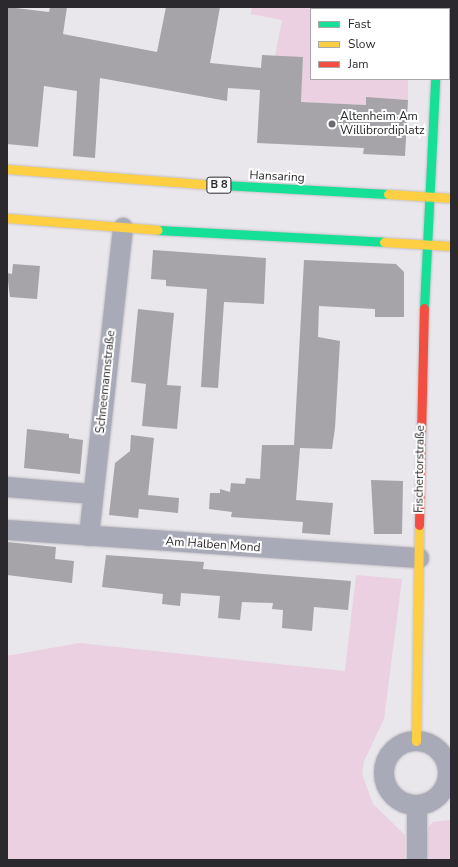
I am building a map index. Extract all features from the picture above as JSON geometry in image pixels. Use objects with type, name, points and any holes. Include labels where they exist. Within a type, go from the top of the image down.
[{"type":"main road","name":"Fischertorstraße","points":[[416,741],[421,363],[429,245],[435,80]]},
{"type":"main road","name":"Hansaring","points":[[7,169],[118,180],[451,198]]},
{"type":"main road","points":[[7,218],[123,228],[451,246]]},
{"type":"street","name":"Schneemannstraße","points":[[89,536],[123,228]]},
{"type":"street","points":[[7,487],[93,494]]},
{"type":"street","name":"Am Halben Mond","points":[[7,530],[419,558]]},
{"type":"street","points":[[416,741],[431,744],[438,750],[448,767],[445,788],[439,796],[430,803],[417,807],[399,801],[391,795],[383,776],[386,762],[394,749],[402,744],[416,741]]},
{"type":"street","points":[[417,807],[417,860]]},
{"type":"shaded area","points":[[252,7],[409,7],[310,8],[310,80],[408,80],[408,100],[366,98],[366,105],[301,102],[303,58],[275,56],[282,20],[251,14]]},
{"type":"shaded area","points":[[356,575],[402,579],[384,719],[364,761],[362,774],[373,804],[405,835],[405,860],[7,860],[7,656],[79,643],[345,671]]},
{"type":"shaded area","points":[[451,820],[451,860],[432,860],[424,856],[428,827],[433,822]]},
{"type":"building","points":[[7,7],[49,12],[50,7],[67,7],[63,34],[157,52],[166,7],[220,7],[210,63],[261,68],[262,55],[303,57],[301,102],[366,105],[366,97],[408,100],[405,156],[363,154],[364,148],[257,143],[260,90],[228,88],[227,101],[100,78],[95,158],[73,156],[77,91],[44,86],[38,147],[7,144]]},
{"type":"building","points":[[153,250],[266,258],[264,304],[224,302],[218,388],[201,387],[207,289],[166,286],[166,280],[151,279]]},
{"type":"building","points":[[304,260],[396,264],[404,272],[404,317],[375,317],[375,309],[319,306],[318,337],[340,341],[335,428],[332,449],[300,448],[296,500],[333,503],[330,535],[302,533],[303,522],[231,517],[232,512],[209,509],[210,493],[220,493],[220,489],[230,492],[231,483],[245,484],[246,478],[260,479],[262,445],[294,445]]},
{"type":"building","points":[[13,264],[40,266],[37,299],[10,297],[7,273],[12,274]]},
{"type":"building","points":[[138,309],[174,313],[167,385],[181,386],[177,429],[142,426],[146,384],[131,382]]},
{"type":"building","points":[[27,429],[69,434],[69,438],[83,440],[80,474],[24,468]]},
{"type":"building","points":[[131,435],[154,438],[148,495],[179,498],[178,513],[139,509],[138,518],[109,515],[115,463],[130,451]]},
{"type":"building","points":[[371,480],[403,481],[402,534],[374,534]]},
{"type":"building","points":[[7,542],[56,547],[55,559],[74,561],[72,583],[7,575]]},
{"type":"building","points":[[106,555],[204,562],[203,569],[351,581],[348,610],[314,607],[312,631],[282,628],[283,610],[272,609],[273,603],[242,602],[240,620],[218,618],[220,596],[181,593],[180,606],[162,604],[163,594],[102,587]]},
{"type":"traffic: fast","points":[[424,308],[435,80]]},
{"type":"traffic: fast","points":[[204,184],[388,194]]},
{"type":"traffic: fast","points":[[158,230],[384,242]]},
{"type":"traffic: slow","points":[[7,169],[204,184]]},
{"type":"traffic: slow","points":[[388,194],[451,198]]},
{"type":"traffic: slow","points":[[7,218],[158,230]]},
{"type":"traffic: slow","points":[[384,242],[451,246]]},
{"type":"traffic: slow","points":[[416,741],[419,525]]},
{"type":"traffic: jam","points":[[419,525],[424,308]]},
{"type":"place","name":"Altenheim Am Willibrordiplatz","points":[[332,124]]}]
